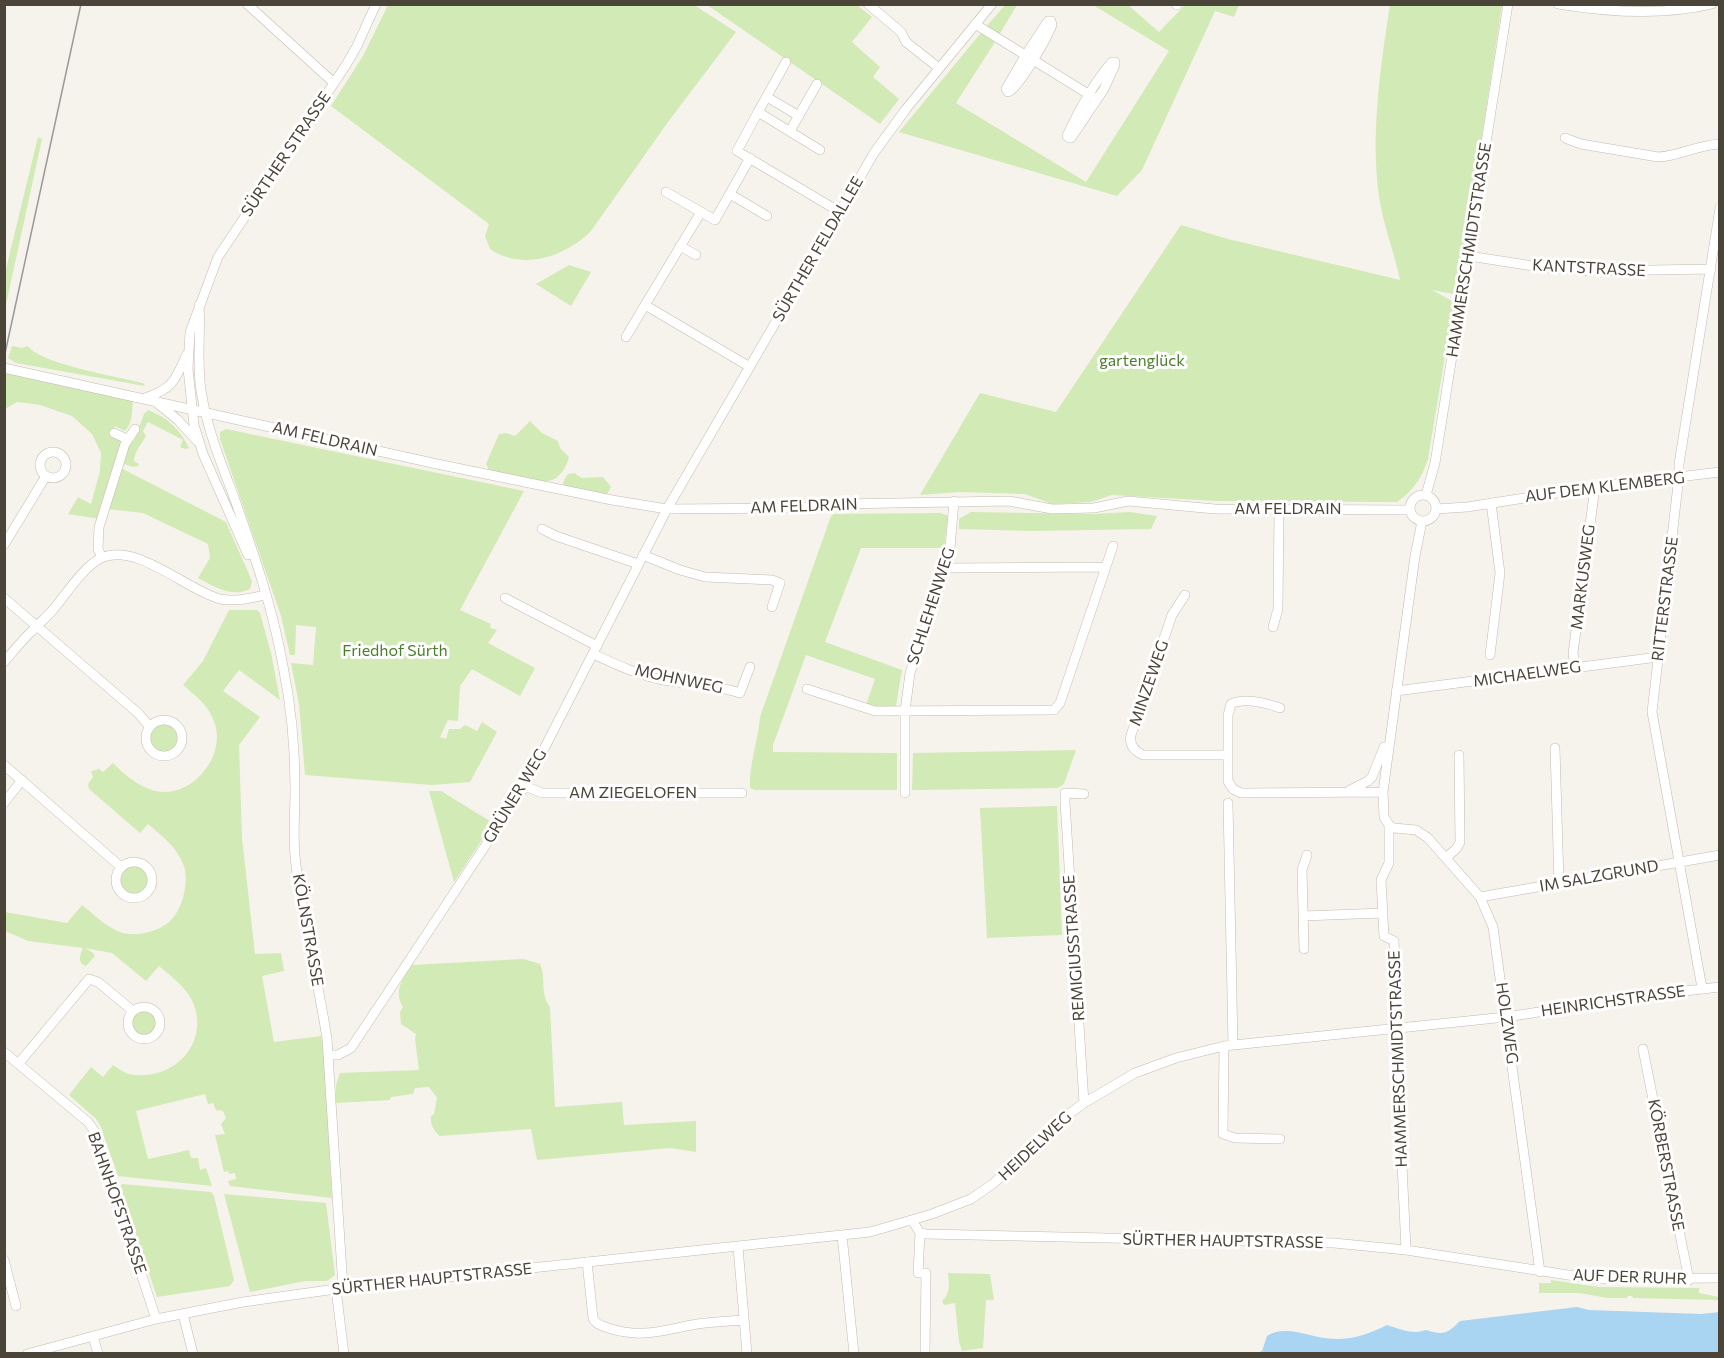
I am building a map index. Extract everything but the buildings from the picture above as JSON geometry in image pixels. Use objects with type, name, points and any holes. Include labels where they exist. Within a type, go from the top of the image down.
[{"type":"street","points":[[247,4],[334,83]]},
{"type":"street","name":"SÜRTHER STRASSE","points":[[192,410],[190,332],[218,257],[334,83],[357,46],[376,4]]},
{"type":"street","points":[[868,4],[880,8],[901,32],[906,42],[939,68]]},
{"type":"street","name":"SÜRTHER FELDALLEE","points":[[667,509],[889,132],[992,4]]},
{"type":"street","name":"HAMMERSCHMIDTSTRASSE","points":[[1426,495],[1435,463],[1508,4]]},
{"type":"street","points":[[1558,4],[1582,8],[1640,11],[1698,8],[1712,4]]},
{"type":"street","points":[[975,24],[1093,97]]},
{"type":"street","points":[[786,62],[737,151],[840,212]]},
{"type":"street","points":[[790,132],[817,84]]},
{"type":"street","points":[[767,97],[799,116]]},
{"type":"street","points":[[758,112],[820,150]]},
{"type":"street","points":[[1565,138],[1581,144],[1658,157],[1668,157],[1708,144],[1719,144]]},
{"type":"street","points":[[666,192],[715,220],[750,158]]},
{"type":"street","points":[[730,194],[767,216]]},
{"type":"street","name":"RITTERSTRASSE","points":[[1702,988],[1652,712],[1679,464],[1711,269],[1717,245],[1719,208]]},
{"type":"street","points":[[626,337],[701,212]]},
{"type":"street","points":[[680,246],[696,255]]},
{"type":"street","name":"KANTSTRASSE","points":[[1468,256],[1546,268],[1594,271],[1711,269]]},
{"type":"street","name":"SÜRTHER STRASSE","points":[[199,305],[199,374],[206,413]]},
{"type":"street","points":[[645,305],[750,367]]},
{"type":"street","points":[[145,398],[170,386],[179,375],[189,349]]},
{"type":"street","points":[[4,368],[145,398],[155,402],[178,420],[199,443]]},
{"type":"street","name":"AM FELDRAIN","points":[[155,402],[469,471],[667,509],[801,508],[840,504],[954,501],[1009,501],[1052,509],[1094,508],[1128,501],[1215,509],[1410,510]]},
{"type":"street","name":"KÖLNSTRASSE","points":[[192,410],[199,443],[248,557],[259,576]]},
{"type":"street","name":"KÖLNSTRASSE","points":[[206,413],[214,444],[247,535],[265,595],[283,666],[290,709],[295,788],[293,814],[295,856],[310,950],[321,1000],[328,1055],[344,1353]]},
{"type":"street","points":[[102,558],[98,549],[99,528],[127,439],[135,429]]},
{"type":"street","points":[[114,433],[127,439]]},
{"type":"street","name":"AUF DEM KLEMBERG","points":[[1436,509],[1719,472]]},
{"type":"street","points":[[4,545],[46,476]]},
{"type":"street","name":"MARKUSWEG","points":[[1575,668],[1574,653],[1594,487]]},
{"type":"street","points":[[1426,495],[1434,501],[1436,509],[1430,519],[1422,521],[1413,517],[1410,504],[1415,498],[1426,495]]},
{"type":"street","name":"SCHLEHENWEG","points":[[905,793],[905,711],[910,673],[947,568],[952,541],[954,501]]},
{"type":"street","points":[[1490,655],[1500,573],[1491,503]]},
{"type":"street","name":"GRÜNER WEG","points":[[328,1055],[338,1055],[351,1048],[525,786],[667,509]]},
{"type":"street","points":[[1273,627],[1278,609],[1279,509]]},
{"type":"street","name":"HAMMERSCHMIDTSTRASSE","points":[[1406,1250],[1394,941],[1384,936],[1381,880],[1389,863],[1389,825],[1384,817],[1383,792],[1389,737],[1422,521]]},
{"type":"street","points":[[542,529],[638,564]]},
{"type":"street","points":[[807,689],[875,711],[1049,711],[1056,709],[1113,546]]},
{"type":"street","points":[[4,662],[86,571],[102,558],[118,555],[134,557],[222,599],[243,600],[265,595]]},
{"type":"street","points":[[643,555],[705,577],[772,580],[780,584],[772,607]]},
{"type":"street","points":[[947,568],[1106,567]]},
{"type":"street","name":"MINZEWEG","points":[[1185,595],[1172,615],[1131,735],[1131,744],[1135,751],[1143,755],[1228,755]]},
{"type":"street","points":[[4,598],[150,727]]},
{"type":"street","points":[[505,598],[595,650]]},
{"type":"street","name":"MOHNWEG","points":[[595,650],[613,663],[652,677],[725,688],[741,693],[750,667]]},
{"type":"street","name":"MICHAELWEG","points":[[1396,691],[1658,657]]},
{"type":"street","points":[[1280,708],[1257,702],[1231,704],[1228,716],[1228,781],[1233,789],[1241,793],[1383,792]]},
{"type":"street","points":[[1346,792],[1372,777],[1389,737]]},
{"type":"street","points":[[1555,748],[1558,883]]},
{"type":"street","points":[[1446,858],[1460,842],[1459,755]]},
{"type":"street","points":[[4,765],[121,867]]},
{"type":"street","points":[[4,803],[22,780]]},
{"type":"street","name":"AM ZIEGELOFEN","points":[[525,786],[542,794],[742,793]]},
{"type":"street","name":"REMIGIUSSTRASSE","points":[[1084,794],[1065,793],[1084,1103]]},
{"type":"street","points":[[1228,803],[1229,1046],[1223,1134],[1235,1138],[1280,1139]]},
{"type":"street","name":"HOLZWEG","points":[[1389,825],[1394,828],[1421,831],[1480,897],[1493,927],[1540,1272]]},
{"type":"street","points":[[1304,950],[1302,870],[1307,855]]},
{"type":"street","name":"IM SALZGRUND","points":[[1480,897],[1719,855]]},
{"type":"street","points":[[133,861],[147,867],[152,880],[146,894],[132,898],[120,891],[116,877],[121,867],[133,861]]},
{"type":"street","points":[[1303,916],[1383,913]]},
{"type":"street","points":[[19,1063],[89,979],[98,982],[133,1011]]},
{"type":"street","name":"HEINRICHSTRASSE","points":[[1506,1017],[1566,1006],[1719,987]]},
{"type":"street","name":"HEIDELWEG","points":[[842,1235],[870,1232],[912,1220],[958,1205],[980,1194],[1059,1121],[1084,1103],[1116,1083],[1176,1058],[1229,1046],[1506,1017]]},
{"type":"street","name":"KÖRBERSTRASSE","points":[[1643,1049],[1689,1280]]},
{"type":"street","name":"BAHNHOFSTRASSE","points":[[4,1052],[88,1122],[95,1132],[156,1319]]},
{"type":"street","points":[[912,1220],[920,1233],[918,1274],[926,1274],[925,1353]]},
{"type":"street","name":"SÜRTHER HAUPTSTRASSE","points":[[920,1233],[1079,1239],[1334,1243],[1406,1250],[1540,1272]]},
{"type":"street","points":[[842,1235],[854,1353]]},
{"type":"street","name":"SÜRTHER HAUPTSTRASSE","points":[[27,1353],[156,1319],[243,1302],[339,1289],[842,1235]]},
{"type":"street","points":[[738,1247],[747,1353]]},
{"type":"street","points":[[4,1260],[16,1306]]},
{"type":"street","points":[[587,1262],[593,1318],[598,1324],[618,1331],[643,1334],[696,1324],[744,1320]]},
{"type":"street","name":"AUF DER RUHR","points":[[1540,1272],[1594,1279],[1719,1278]]},
{"type":"street","points":[[183,1314],[193,1353]]},
{"type":"street","points":[[93,1336],[98,1353]]},
{"type":"green space","points":[[388,5],[694,5],[736,32],[668,122],[591,231],[569,248],[556,254],[530,260],[516,259],[503,256],[490,249],[485,236],[489,224],[331,106],[363,56]]},
{"type":"green space","points":[[707,5],[857,5],[872,17],[852,42],[880,67],[873,77],[899,99],[880,124]]},
{"type":"green space","points":[[1005,5],[1017,5],[999,35],[986,27]]},
{"type":"green space","points":[[1093,5],[1128,5],[1159,32],[1185,5],[1239,5],[1234,17],[1215,11],[1142,170],[1117,196],[899,132],[982,34],[995,42],[956,103],[1086,182],[1169,51]]},
{"type":"green space","name":"gartenglück","points":[[1390,5],[1502,5],[1460,278],[1456,278],[1454,294],[1432,290],[1454,302],[1428,459],[1420,478],[1412,489],[1397,502],[1217,501],[1112,495],[1091,502],[1052,504],[1025,494],[960,492],[920,495],[980,393],[1056,412],[1181,225],[1228,239],[1400,280],[1381,208],[1376,158],[1377,106]]},
{"type":"green space","points":[[38,137],[42,139],[5,309],[5,273]]},
{"type":"green space","points":[[569,265],[591,272],[571,306],[536,284]]},
{"type":"green space","points":[[12,346],[22,348],[28,346],[35,353],[48,359],[143,383],[145,386],[16,363],[8,358]]},
{"type":"green space","points":[[5,373],[133,400],[132,416],[128,428],[125,431],[115,426],[111,434],[119,438],[122,443],[115,465],[226,522],[252,581],[250,589],[230,592],[198,578],[210,558],[208,544],[143,513],[108,509],[100,519],[68,514],[78,497],[91,504],[100,471],[101,453],[92,434],[72,416],[40,405],[17,402],[5,409]]},
{"type":"green space","points":[[148,410],[173,425],[189,448],[180,447],[183,440],[148,422],[143,431],[146,436],[134,461],[139,464],[138,466],[133,467],[121,463],[129,441],[134,441],[144,414]]},
{"type":"green space","points":[[530,421],[542,433],[558,441],[560,448],[569,457],[561,474],[552,480],[538,481],[489,470],[486,464],[499,434],[506,433],[515,436]]},
{"type":"green space","name":"Friedhof Sürth","points":[[226,429],[524,491],[460,610],[491,624],[490,628],[497,630],[488,643],[535,668],[520,696],[472,669],[460,686],[458,721],[448,720],[440,737],[446,739],[449,729],[460,729],[465,725],[477,731],[482,722],[497,732],[470,782],[432,785],[305,775],[299,704],[291,663],[313,665],[316,627],[296,625],[295,655],[290,655],[281,616],[220,439],[220,432]]},
{"type":"green space","points":[[574,473],[582,478],[603,477],[611,487],[606,496],[566,487],[563,484],[564,480],[568,474]]},
{"type":"green space","points":[[971,512],[1093,514],[1130,512],[1157,516],[1151,529],[1031,531],[959,529],[959,519]]},
{"type":"green space","points":[[941,513],[948,516],[944,548],[861,548],[825,642],[902,670],[896,706],[866,705],[875,679],[806,655],[773,745],[773,752],[897,753],[897,790],[755,790],[750,788],[760,717],[831,516],[834,514]]},
{"type":"green space","points":[[229,610],[257,610],[260,613],[280,700],[239,670],[223,691],[260,717],[239,745],[242,838],[255,954],[281,953],[284,971],[262,976],[274,1042],[321,1036],[324,1052],[332,1198],[230,1186],[228,1181],[236,1179],[235,1173],[224,1172],[215,1135],[225,1134],[221,1124],[226,1118],[223,1111],[216,1110],[213,1103],[208,1104],[205,1094],[136,1111],[148,1159],[189,1150],[191,1158],[198,1158],[200,1170],[206,1168],[212,1186],[118,1176],[100,1125],[69,1095],[91,1067],[103,1077],[113,1065],[127,1073],[144,1075],[158,1073],[182,1059],[190,1049],[195,1037],[197,1023],[193,1002],[180,985],[159,966],[146,981],[112,953],[85,948],[95,956],[86,966],[80,961],[83,948],[28,941],[5,931],[5,912],[67,923],[82,905],[110,927],[129,934],[146,933],[158,929],[176,914],[182,901],[186,879],[184,866],[178,853],[148,824],[140,833],[89,789],[88,784],[93,777],[91,771],[99,769],[103,772],[113,763],[127,776],[155,791],[168,792],[180,789],[201,775],[209,765],[214,753],[217,741],[216,728],[207,709],[183,685],[203,661]]},
{"type":"green space","points":[[165,723],[175,728],[180,738],[175,748],[165,753],[155,748],[150,738],[155,728]]},
{"type":"green space","points":[[1076,750],[1064,784],[1058,788],[912,790],[913,753]]},
{"type":"green space","points":[[429,791],[441,791],[493,823],[454,882]]},
{"type":"green space","points":[[1057,806],[1062,935],[987,938],[980,808]]},
{"type":"green space","points":[[134,865],[145,869],[149,880],[145,891],[134,895],[123,891],[119,880],[123,869]]},
{"type":"green space","points":[[523,959],[540,964],[545,996],[550,1007],[555,1107],[622,1102],[624,1125],[696,1121],[696,1152],[670,1148],[537,1160],[531,1129],[440,1136],[434,1130],[431,1122],[437,1098],[429,1087],[415,1088],[413,1094],[391,1097],[390,1100],[336,1103],[336,1085],[340,1073],[419,1070],[416,1034],[401,1024],[400,1012],[403,1007],[399,990],[412,965]]},
{"type":"green space","points":[[144,1011],[152,1015],[156,1023],[152,1031],[144,1035],[136,1031],[132,1023],[136,1015]]},
{"type":"green space","points":[[122,1184],[211,1192],[214,1196],[234,1280],[230,1286],[157,1297],[120,1187]]},
{"type":"green space","points":[[224,1194],[326,1203],[335,1275],[327,1281],[305,1281],[250,1292]]},
{"type":"green space","points":[[948,1273],[990,1274],[994,1300],[986,1300],[983,1348],[962,1351],[955,1303],[944,1305],[942,1301],[948,1292]]},
{"type":"green space","points":[[1551,1280],[1599,1287],[1699,1288],[1699,1293],[1719,1297],[1719,1300],[1633,1298],[1632,1296],[1608,1298],[1579,1293],[1539,1293],[1539,1283],[1551,1283]]},
{"type":"water","points":[[1577,1307],[1589,1310],[1701,1314],[1719,1312],[1719,1353],[1257,1353],[1262,1351],[1267,1336],[1275,1332],[1283,1331],[1328,1339],[1344,1339],[1363,1335],[1387,1325],[1411,1332],[1426,1330],[1442,1333],[1449,1331],[1460,1321]]},
{"type":"tram line","points":[[4,358],[81,4]]}]
